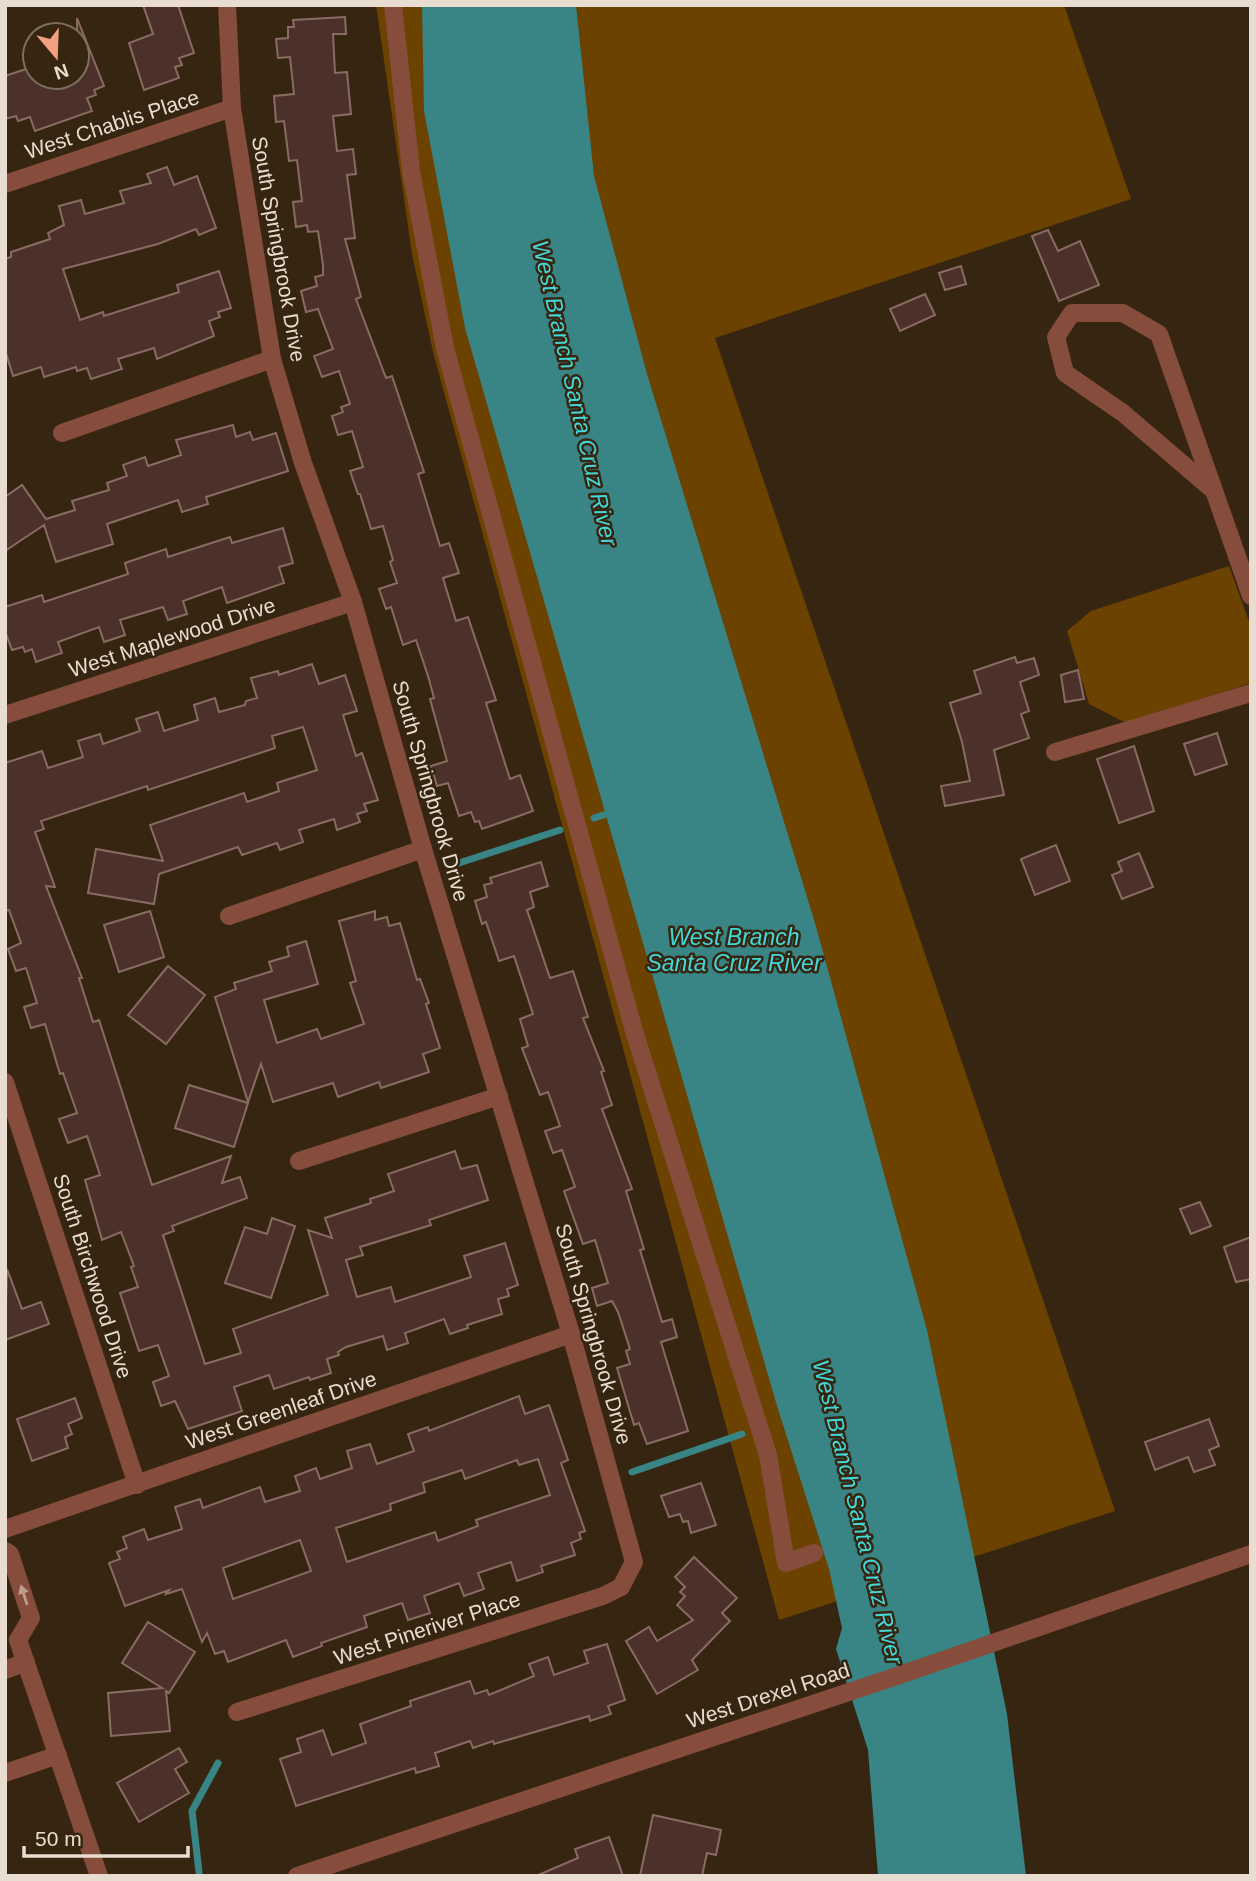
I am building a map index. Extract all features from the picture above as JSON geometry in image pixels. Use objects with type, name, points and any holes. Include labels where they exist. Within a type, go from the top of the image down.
[{"type":"street","name":"South Springbrook Drive","points":[[227,5],[232,108],[272,359],[303,463],[353,602],[424,849],[571,1334],[633,1550],[635,1584]]},
{"type":"street","points":[[393,5],[411,171],[445,348],[634,1031],[768,1455],[786,1563],[814,1553]]},
{"type":"street","name":"West Chablis Place","points":[[5,184],[232,108]]},
{"type":"street","points":[[1213,490],[1123,413],[1065,373],[1056,337],[1072,313],[1123,313],[1159,334],[1251,596]]},
{"type":"street","points":[[62,433],[272,359]]},
{"type":"street","name":"West Maplewood Drive","points":[[5,715],[353,602]]},
{"type":"street","points":[[1055,752],[1251,693]]},
{"type":"street","points":[[229,916],[424,849]]},
{"type":"street","name":"South Birchwood Drive","points":[[5,1082],[137,1485]]},
{"type":"street","points":[[299,1161],[499,1096]]},
{"type":"street","name":"West Greenleaf Drive","points":[[5,1528],[137,1485],[571,1334]]},
{"type":"street","points":[[5,1551],[10,1554],[31,1618],[12,1638],[26,1662],[99,1876]]},
{"type":"street","name":"West Drexel Road","points":[[297,1876],[888,1679],[1251,1554]]},
{"type":"street","name":"West Pineriver Place","points":[[237,1712],[635,1584]]},
{"type":"street","points":[[5,1670],[26,1662]]},
{"type":"street","points":[[5,1773],[58,1755]]},
{"type":"shaded area","points":[[376,5],[1064,5],[1131,199],[715,338],[1115,1511],[779,1620],[433,352],[412,254]]},
{"type":"shaded area","points":[[1229,566],[1251,627],[1251,683],[1126,723],[1089,704],[1067,631],[1091,611]]},
{"type":"water","name":"West Branch Santa Cruz River","points":[[422,5],[576,5],[594,176],[647,374],[815,923],[927,1330],[1007,1714],[1026,1876],[878,1876],[868,1750],[836,1649],[842,1628],[829,1569],[777,1406],[465,328],[424,111]]},
{"type":"building","points":[[143,5],[178,5],[194,53],[179,58],[182,65],[175,67],[179,78],[144,90],[129,43],[153,34]]},
{"type":"building","points":[[345,17],[346,34],[333,34],[335,73],[347,72],[351,114],[333,116],[337,151],[353,149],[356,174],[347,175],[355,238],[345,239],[361,297],[356,299],[386,378],[392,376],[424,472],[418,474],[440,546],[449,543],[459,573],[443,578],[456,621],[468,617],[496,700],[486,703],[510,779],[520,775],[533,811],[482,829],[471,812],[459,816],[448,783],[437,786],[431,766],[447,761],[430,699],[434,698],[428,676],[416,640],[403,645],[391,607],[386,609],[379,589],[397,583],[390,562],[393,560],[383,526],[371,529],[350,471],[363,467],[352,431],[338,435],[332,416],[343,412],[341,407],[350,404],[339,371],[322,377],[314,356],[333,349],[318,309],[306,312],[301,291],[317,286],[315,277],[323,275],[323,265],[318,231],[308,232],[307,225],[296,227],[293,202],[302,201],[297,160],[289,161],[284,121],[276,122],[274,96],[294,94],[290,57],[278,58],[276,39],[288,38],[288,27],[294,27],[293,20]]},
{"type":"building","points":[[91,53],[104,86],[94,90],[96,95],[87,98],[92,111],[35,131],[30,117],[18,121],[16,116],[5,119],[5,76],[21,71],[21,91],[91,91]]},
{"type":"building","points":[[167,167],[174,185],[197,176],[216,228],[199,235],[196,229],[158,244],[63,269],[80,320],[103,312],[104,316],[179,292],[177,285],[219,271],[231,308],[218,312],[220,317],[209,321],[214,336],[157,359],[154,348],[118,359],[122,369],[91,379],[87,368],[77,371],[76,367],[44,377],[41,367],[13,376],[5,350],[5,259],[11,257],[11,252],[50,239],[48,233],[64,225],[59,206],[81,200],[85,214],[124,203],[120,191],[151,183],[147,174]]},
{"type":"building","points":[[1048,230],[1058,251],[1080,241],[1099,285],[1059,301],[1032,236]]},
{"type":"building","points":[[961,266],[966,284],[945,290],[939,273]]},
{"type":"building","points":[[925,294],[935,315],[900,331],[890,309]]},
{"type":"building","points":[[233,425],[236,437],[250,432],[253,440],[276,433],[288,471],[206,497],[208,504],[182,512],[178,500],[107,524],[113,544],[56,562],[44,525],[5,551],[5,497],[22,485],[46,519],[75,510],[72,501],[109,490],[107,483],[127,476],[123,465],[145,457],[148,466],[181,455],[176,440]]},
{"type":"building","points":[[283,528],[293,563],[279,567],[284,583],[227,603],[222,587],[183,601],[187,614],[168,620],[163,607],[120,620],[125,635],[104,642],[99,627],[58,642],[62,653],[36,662],[32,649],[25,652],[23,647],[12,650],[5,631],[5,607],[42,595],[44,602],[128,574],[125,563],[166,549],[168,557],[230,537],[232,543]]},
{"type":"building","points":[[1015,657],[1017,663],[1034,658],[1039,675],[1020,682],[1029,711],[1021,714],[1029,738],[994,750],[1004,795],[945,806],[941,786],[970,781],[950,703],[981,693],[974,671]]},
{"type":"building","points":[[312,664],[319,684],[345,675],[357,711],[343,715],[356,756],[362,753],[378,800],[364,804],[367,811],[357,814],[360,822],[337,830],[334,819],[299,830],[303,842],[280,850],[277,843],[242,855],[238,847],[159,874],[154,904],[88,893],[96,849],[163,861],[150,825],[244,793],[247,802],[279,791],[277,783],[317,770],[303,727],[272,736],[275,748],[148,790],[147,786],[41,821],[44,829],[35,832],[55,887],[46,886],[82,978],[79,978],[93,1022],[99,1020],[152,1185],[231,1156],[222,1183],[240,1177],[247,1198],[172,1226],[174,1231],[163,1235],[205,1364],[241,1353],[233,1329],[328,1295],[308,1230],[332,1238],[325,1218],[371,1203],[370,1199],[394,1191],[388,1174],[455,1151],[461,1169],[477,1165],[488,1200],[429,1220],[431,1225],[360,1247],[363,1255],[346,1260],[357,1297],[391,1287],[395,1302],[471,1277],[464,1256],[505,1243],[518,1285],[507,1289],[509,1296],[498,1299],[502,1314],[467,1325],[468,1328],[450,1334],[444,1319],[405,1333],[408,1343],[387,1350],[383,1336],[346,1347],[338,1352],[339,1355],[327,1359],[331,1373],[310,1380],[309,1377],[274,1389],[269,1375],[234,1387],[242,1411],[188,1429],[175,1401],[161,1406],[153,1382],[169,1376],[158,1345],[139,1351],[120,1293],[138,1287],[131,1267],[134,1266],[121,1232],[102,1240],[85,1180],[100,1175],[87,1136],[68,1143],[59,1119],[77,1113],[63,1073],[60,1074],[45,1024],[31,1028],[24,1007],[37,1003],[26,968],[16,971],[8,949],[21,943],[9,910],[5,911],[5,763],[42,751],[48,768],[83,757],[78,741],[100,734],[103,744],[140,731],[136,719],[158,712],[164,731],[198,720],[194,705],[215,698],[219,712],[245,705],[246,701],[257,698],[251,678],[278,671],[279,675]]},
{"type":"building","points":[[1078,670],[1084,699],[1065,702],[1061,675]]},
{"type":"building","points":[[1217,733],[1227,764],[1195,775],[1184,744]]},
{"type":"building","points":[[1134,746],[1154,811],[1119,823],[1097,759]]},
{"type":"building","points":[[1056,845],[1070,881],[1035,895],[1021,859]]},
{"type":"building","points":[[1139,853],[1153,887],[1122,899],[1112,875],[1122,871],[1118,862]]},
{"type":"building","points":[[541,862],[548,886],[530,892],[534,907],[527,910],[550,978],[573,971],[588,1017],[583,1018],[604,1071],[601,1072],[612,1105],[602,1109],[632,1189],[626,1191],[644,1249],[640,1250],[662,1322],[672,1319],[677,1337],[661,1342],[688,1431],[647,1444],[639,1423],[634,1425],[617,1368],[630,1364],[626,1351],[630,1349],[618,1312],[612,1301],[597,1306],[592,1288],[608,1283],[595,1240],[583,1244],[564,1191],[575,1187],[562,1150],[553,1153],[545,1131],[560,1126],[548,1092],[540,1095],[522,1048],[528,1046],[520,1019],[533,1014],[514,956],[499,961],[486,922],[482,924],[475,901],[487,897],[484,885],[492,883],[490,878]]},
{"type":"building","points":[[150,911],[164,957],[119,972],[104,925]]},
{"type":"building","points":[[375,911],[375,920],[387,917],[389,926],[400,923],[417,980],[420,979],[429,1003],[426,1004],[440,1048],[423,1054],[429,1072],[381,1088],[379,1082],[338,1097],[333,1083],[273,1102],[261,1064],[248,1102],[215,997],[236,989],[234,983],[272,971],[269,962],[289,956],[287,947],[306,941],[318,984],[264,1000],[277,1043],[317,1029],[321,1039],[364,1024],[350,983],[356,981],[339,921]]},
{"type":"building","points":[[168,966],[205,995],[166,1044],[128,1015]]},
{"type":"building","points":[[189,1085],[248,1103],[234,1147],[175,1128]]},
{"type":"building","points":[[1200,1202],[1211,1226],[1191,1234],[1180,1209]]},
{"type":"building","points":[[272,1218],[295,1226],[271,1298],[225,1283],[245,1227],[267,1234]]},
{"type":"building","points":[[1251,1237],[1251,1279],[1236,1282],[1224,1247]]},
{"type":"building","points":[[7,1269],[22,1309],[41,1302],[49,1324],[5,1340]]},
{"type":"building","points":[[519,1396],[525,1414],[549,1405],[568,1460],[561,1463],[585,1531],[579,1533],[581,1539],[571,1543],[575,1555],[541,1566],[543,1572],[517,1581],[511,1562],[478,1573],[484,1589],[464,1596],[459,1583],[424,1596],[430,1613],[408,1620],[402,1603],[364,1616],[367,1627],[321,1643],[322,1646],[293,1657],[286,1640],[228,1662],[224,1651],[215,1654],[207,1633],[202,1642],[182,1589],[166,1594],[169,1590],[125,1606],[109,1563],[120,1559],[117,1552],[127,1548],[123,1537],[144,1529],[148,1540],[182,1529],[175,1507],[200,1499],[203,1508],[260,1487],[265,1502],[300,1491],[295,1476],[316,1468],[320,1479],[352,1468],[347,1451],[370,1444],[377,1464],[414,1451],[408,1434],[428,1427],[429,1431]],"holes":[[[538,1459],[550,1495],[476,1520],[478,1526],[438,1541],[435,1532],[347,1562],[336,1528],[391,1510],[390,1504],[425,1492],[423,1483],[462,1470],[465,1479],[517,1460],[519,1465]],[[300,1540],[311,1571],[233,1599],[223,1568]]]},
{"type":"building","points":[[75,1398],[82,1418],[68,1424],[72,1434],[65,1437],[68,1448],[32,1461],[17,1419]]},
{"type":"building","points":[[1209,1419],[1219,1446],[1209,1450],[1215,1465],[1194,1472],[1188,1457],[1155,1470],[1145,1442]]},
{"type":"building","points":[[701,1483],[716,1525],[691,1533],[688,1521],[683,1522],[680,1514],[669,1517],[661,1496]]},
{"type":"building","points":[[694,1557],[737,1598],[722,1613],[730,1621],[692,1660],[698,1670],[657,1694],[626,1641],[649,1627],[657,1641],[693,1620],[677,1605],[685,1596],[680,1592],[685,1587],[675,1577]]},
{"type":"building","points":[[148,1622],[195,1652],[169,1693],[166,1691],[170,1731],[111,1736],[108,1693],[162,1688],[122,1663]]},
{"type":"building","points":[[607,1644],[625,1700],[608,1706],[611,1714],[590,1721],[589,1716],[494,1744],[493,1741],[473,1748],[470,1741],[435,1753],[439,1766],[416,1773],[415,1768],[296,1806],[280,1759],[301,1752],[297,1739],[323,1730],[332,1755],[366,1743],[360,1724],[411,1706],[410,1701],[470,1681],[475,1694],[487,1690],[489,1695],[534,1676],[529,1664],[548,1657],[554,1675],[588,1663],[584,1651]]},
{"type":"building","points":[[179,1748],[187,1762],[175,1769],[189,1793],[139,1822],[117,1783]]},
{"type":"building","points":[[653,1815],[721,1830],[716,1855],[707,1853],[702,1876],[640,1876]]},
{"type":"building","points":[[609,1837],[623,1876],[536,1876],[578,1858],[575,1849]]},
{"type":"waterway","points":[[594,818],[613,812]]},
{"type":"waterway","points":[[456,864],[560,830]]},
{"type":"waterway","points":[[632,1472],[742,1434]]},
{"type":"waterway","points":[[199,1872],[192,1811],[218,1763]]}]
